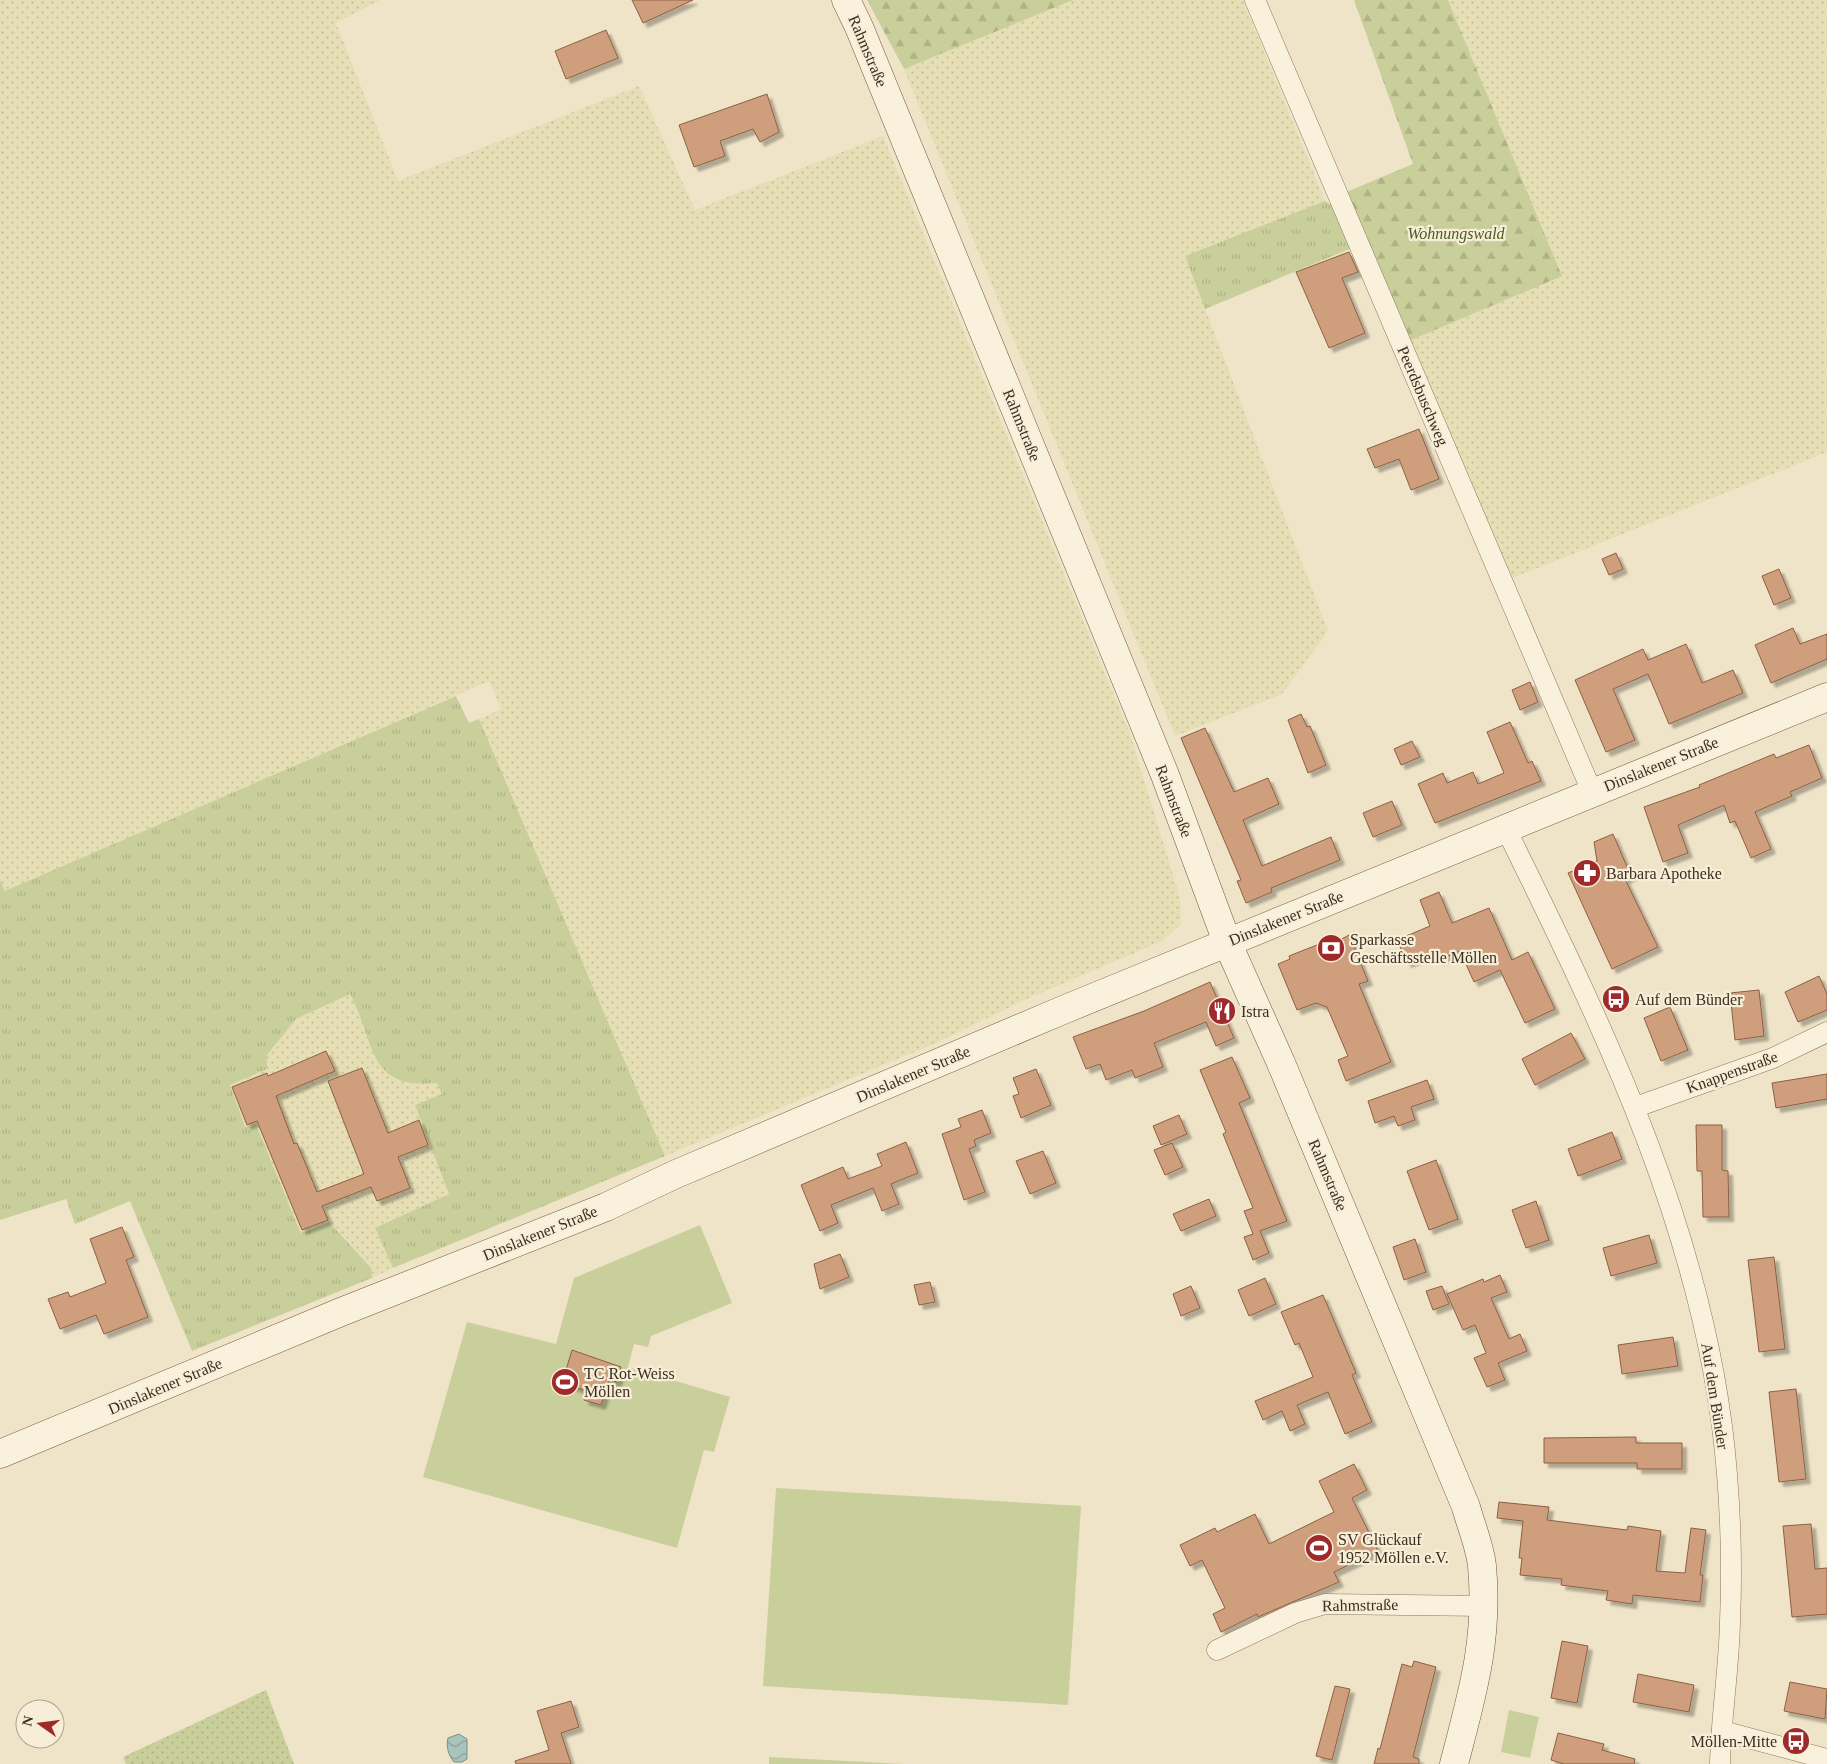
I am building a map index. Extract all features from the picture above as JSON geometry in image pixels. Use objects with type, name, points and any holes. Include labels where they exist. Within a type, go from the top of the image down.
[{"type":"main road","name":"Rahmstraße","points":[[846,0],[859,26],[1165,775],[1227,942],[1281,1063],[1466,1507],[1482,1564],[1484,1606],[1479,1664],[1454,1764]]},
{"type":"main road","name":"Dinslakener Straße","points":[[0,1454],[350,1309],[606,1207],[685,1170],[1227,942],[1827,697]]},
{"type":"street","name":"Peerdsbuschweg","points":[[1255,0],[1592,792]]},
{"type":"street","name":"Auf dem Bünder","points":[[1505,828],[1636,1107],[1682,1241],[1697,1294],[1716,1382],[1727,1473],[1730,1526],[1730,1622],[1720,1764]]},
{"type":"street","name":"Knappenstraße","points":[[1636,1107],[1773,1058],[1827,1032]]},
{"type":"street","name":"Rahmstraße","points":[[1216,1650],[1295,1613],[1325,1604],[1484,1606]]},
{"type":"street","points":[[1722,1731],[1827,1759]]},
{"type":"shaded area","points":[[0,0],[380,0],[336,23],[398,181],[639,86],[695,210],[883,136],[1130,734],[1180,898],[1181,924],[1162,941],[1029,998],[936,1043],[665,1156],[479,719],[501,709],[489,681],[4,892],[0,880]]},
{"type":"shaded area","points":[[1073,0],[1243,0],[1325,201],[1185,256],[1328,631],[1282,694],[1175,736],[904,69]]},
{"type":"shaded area","points":[[1448,0],[1827,0],[1827,452],[1510,579],[1409,341],[1562,275]]},
{"type":"shaded area","points":[[350,994],[427,1084],[437,1083],[443,1095],[416,1105],[449,1194],[375,1228],[393,1268],[372,1278],[371,1268],[301,1234],[256,1124],[245,1128],[230,1085],[267,1069],[267,1055],[296,1019]]},
{"type":"green space","points":[[867,0],[1073,0],[904,69]]},
{"type":"green space","name":"Wohnungswald","points":[[1354,0],[1448,0],[1562,276],[1409,341],[1344,193],[1413,164]]},
{"type":"green space","points":[[1325,201],[1335,207],[1352,248],[1205,309],[1185,256]]},
{"type":"green space","points":[[456,696],[469,723],[479,719],[665,1156],[393,1268],[375,1228],[449,1194],[415,1105],[442,1094],[437,1083],[414,1083],[397,1079],[385,1071],[370,1045],[350,994],[296,1019],[267,1055],[267,1069],[230,1085],[245,1127],[256,1124],[301,1234],[329,1222],[371,1268],[372,1278],[192,1351],[130,1201],[75,1224],[66,1199],[0,1220],[0,880],[5,891]]},
{"type":"green space","name":"TC Rot-Weiss Möllen","points":[[700,1225],[732,1303],[651,1336],[648,1347],[634,1344],[628,1367],[730,1397],[714,1452],[704,1450],[677,1548],[423,1477],[467,1322],[556,1344],[574,1278]]},
{"type":"green space","points":[[776,1488],[1081,1506],[1068,1705],[763,1686]]},
{"type":"green space","points":[[266,1690],[294,1764],[126,1764],[123,1757]]},
{"type":"green space","points":[[1509,1710],[1539,1717],[1530,1758],[1501,1752]]},
{"type":"green space","points":[[769,1757],[904,1764],[769,1764]]},
{"type":"water","points":[[459,1734],[467,1739],[467,1759],[462,1762],[454,1762],[447,1747],[447,1741],[448,1738]]},
{"type":"building","points":[[632,0],[693,0],[643,23]]},
{"type":"building","points":[[606,30],[618,58],[566,79],[555,51]]},
{"type":"building","points":[[767,94],[779,132],[760,142],[753,129],[720,141],[725,156],[694,167],[679,125]]},
{"type":"building","points":[[1349,252],[1358,272],[1342,278],[1365,333],[1329,348],[1296,272]]},
{"type":"building","points":[[1419,429],[1439,479],[1411,490],[1399,459],[1375,468],[1367,449]]},
{"type":"building","points":[[1616,553],[1623,569],[1609,575],[1602,559]]},
{"type":"building","points":[[1779,569],[1791,598],[1774,605],[1762,576]]},
{"type":"building","points":[[1793,628],[1800,644],[1827,634],[1827,659],[1771,683],[1755,645]]},
{"type":"building","points":[[1686,644],[1702,683],[1733,670],[1743,693],[1669,724],[1648,674],[1613,689],[1635,740],[1606,752],[1575,680],[1643,649],[1648,660]]},
{"type":"building","points":[[1530,682],[1538,702],[1520,710],[1512,690]]},
{"type":"building","points":[[1301,714],[1307,727],[1310,726],[1326,765],[1308,773],[1288,720]]},
{"type":"building","points":[[1510,722],[1528,763],[1532,761],[1541,781],[1435,823],[1418,784],[1443,773],[1447,783],[1473,772],[1478,784],[1504,773],[1487,732]]},
{"type":"building","points":[[1205,728],[1234,792],[1268,778],[1279,804],[1243,820],[1262,866],[1331,837],[1340,860],[1271,888],[1272,892],[1246,903],[1237,881],[1241,880],[1181,738]]},
{"type":"building","points":[[1412,741],[1420,757],[1401,765],[1394,749]]},
{"type":"building","points":[[1809,745],[1822,778],[1790,792],[1792,796],[1755,812],[1771,849],[1751,858],[1735,821],[1730,823],[1724,805],[1678,825],[1688,853],[1663,862],[1644,807],[1700,787],[1699,785],[1774,754],[1776,758]]},
{"type":"building","points":[[1392,801],[1402,825],[1373,837],[1363,813]]},
{"type":"building","points":[[1613,834],[1631,876],[1625,879],[1658,947],[1612,969],[1568,873],[1597,861],[1594,842]]},
{"type":"building","points":[[1439,892],[1452,923],[1489,908],[1512,960],[1528,952],[1555,1009],[1525,1023],[1500,970],[1474,982],[1460,951],[1439,960],[1435,952],[1407,963],[1397,940],[1430,926],[1420,900]]},
{"type":"building","points":[[1349,935],[1368,981],[1359,984],[1391,1062],[1346,1081],[1338,1060],[1348,1056],[1327,1007],[1316,1003],[1297,1010],[1278,964],[1290,959],[1289,956],[1337,937],[1338,941]]},
{"type":"building","points":[[1819,976],[1827,994],[1827,1010],[1798,1022],[1785,992]]},
{"type":"building","points":[[1210,982],[1234,1038],[1216,1046],[1206,1022],[1154,1043],[1163,1067],[1135,1078],[1132,1070],[1106,1080],[1100,1064],[1086,1069],[1073,1037],[1144,1011]]},
{"type":"building","points":[[1759,990],[1764,1036],[1735,1040],[1730,993]]},
{"type":"building","points":[[1670,1007],[1688,1050],[1661,1061],[1644,1018]]},
{"type":"building","points":[[1571,1033],[1585,1059],[1535,1085],[1522,1059]]},
{"type":"building","points":[[326,1051],[335,1071],[276,1096],[294,1144],[297,1143],[317,1192],[364,1174],[328,1081],[362,1068],[388,1133],[419,1120],[428,1145],[398,1157],[410,1188],[377,1201],[371,1187],[322,1206],[328,1220],[302,1230],[257,1121],[247,1125],[232,1087],[267,1073],[268,1076]]},
{"type":"building","points":[[1232,1057],[1250,1098],[1239,1103],[1287,1221],[1260,1231],[1269,1253],[1253,1260],[1244,1237],[1253,1234],[1244,1211],[1253,1208],[1223,1134],[1226,1132],[1200,1070]]},
{"type":"building","points":[[1036,1069],[1051,1105],[1021,1118],[1013,1096],[1019,1094],[1013,1078]]},
{"type":"building","points":[[1827,1074],[1827,1099],[1776,1108],[1772,1083]]},
{"type":"building","points":[[1427,1080],[1434,1099],[1411,1107],[1415,1120],[1398,1126],[1394,1116],[1375,1123],[1368,1101]]},
{"type":"building","points":[[982,1110],[991,1133],[974,1140],[976,1146],[969,1149],[985,1192],[964,1200],[942,1134],[961,1127],[958,1119]]},
{"type":"building","points":[[1179,1115],[1187,1134],[1161,1145],[1153,1126]]},
{"type":"building","points":[[1696,1125],[1722,1125],[1722,1170],[1728,1171],[1729,1217],[1703,1217],[1702,1171],[1697,1171]]},
{"type":"building","points":[[1612,1132],[1622,1159],[1578,1176],[1568,1149]]},
{"type":"building","points":[[906,1142],[918,1173],[891,1184],[899,1204],[882,1211],[873,1188],[831,1205],[838,1223],[820,1231],[801,1185],[843,1167],[848,1179],[882,1166],[877,1154]]},
{"type":"building","points":[[1172,1143],[1183,1167],[1165,1175],[1154,1150]]},
{"type":"building","points":[[1043,1151],[1056,1183],[1030,1194],[1016,1161]]},
{"type":"building","points":[[1436,1160],[1458,1219],[1429,1230],[1407,1171]]},
{"type":"building","points":[[1209,1199],[1216,1216],[1181,1231],[1173,1214]]},
{"type":"building","points":[[1536,1201],[1549,1240],[1526,1248],[1512,1210]]},
{"type":"building","points":[[122,1227],[134,1257],[126,1260],[148,1317],[104,1334],[96,1315],[60,1329],[48,1299],[68,1292],[70,1297],[106,1283],[90,1239]]},
{"type":"building","points":[[1649,1235],[1657,1263],[1611,1276],[1603,1248]]},
{"type":"building","points":[[1415,1239],[1426,1272],[1404,1280],[1393,1247]]},
{"type":"building","points":[[840,1254],[849,1277],[820,1289],[814,1264]]},
{"type":"building","points":[[1774,1257],[1785,1349],[1759,1352],[1748,1260]]},
{"type":"building","points":[[1500,1275],[1507,1292],[1491,1298],[1509,1339],[1520,1334],[1527,1351],[1498,1363],[1505,1380],[1487,1387],[1474,1358],[1486,1353],[1475,1325],[1463,1330],[1447,1294],[1483,1279],[1484,1282]]},
{"type":"building","points":[[1265,1278],[1276,1304],[1249,1316],[1238,1290]]},
{"type":"building","points":[[930,1282],[935,1302],[919,1305],[914,1285]]},
{"type":"building","points":[[1191,1286],[1200,1308],[1181,1316],[1173,1294]]},
{"type":"building","points":[[1442,1286],[1449,1304],[1433,1310],[1426,1291]]},
{"type":"building","points":[[1323,1295],[1356,1373],[1352,1375],[1372,1422],[1345,1434],[1328,1392],[1297,1405],[1305,1424],[1290,1431],[1282,1411],[1263,1420],[1255,1401],[1313,1377],[1299,1343],[1295,1345],[1281,1312]]},
{"type":"building","points":[[1673,1337],[1678,1366],[1622,1374],[1618,1345]]},
{"type":"building","points":[[572,1350],[621,1367],[617,1382],[609,1380],[601,1405],[584,1400],[587,1391],[562,1383]]},
{"type":"building","points":[[1796,1389],[1806,1479],[1779,1482],[1769,1392]]},
{"type":"building","points":[[1636,1437],[1636,1443],[1682,1443],[1682,1469],[1637,1469],[1637,1463],[1544,1463],[1544,1438]]},
{"type":"building","name":"SV Glückauf 1952 Möllen e.V.","points":[[1354,1464],[1367,1490],[1352,1498],[1378,1551],[1334,1572],[1339,1582],[1258,1617],[1257,1614],[1221,1632],[1213,1614],[1225,1608],[1202,1560],[1190,1566],[1180,1545],[1215,1528],[1217,1532],[1255,1514],[1269,1544],[1334,1512],[1319,1481]]},
{"type":"building","points":[[1499,1502],[1549,1507],[1547,1520],[1627,1530],[1628,1526],[1661,1531],[1656,1571],[1685,1573],[1691,1528],[1706,1530],[1700,1575],[1703,1575],[1700,1602],[1633,1595],[1632,1604],[1606,1600],[1608,1591],[1561,1585],[1562,1579],[1520,1575],[1522,1558],[1519,1558],[1523,1521],[1497,1518]]},
{"type":"building","points":[[1811,1524],[1815,1569],[1827,1568],[1827,1614],[1792,1617],[1783,1526]]},
{"type":"building","points":[[1562,1641],[1588,1646],[1577,1703],[1551,1698]]},
{"type":"building","points":[[1414,1661],[1436,1667],[1413,1757],[1419,1759],[1419,1764],[1374,1764],[1378,1748],[1380,1749],[1402,1664],[1412,1667]]},
{"type":"building","points":[[1638,1674],[1694,1685],[1689,1712],[1633,1702]]},
{"type":"building","points":[[1790,1682],[1827,1689],[1825,1719],[1784,1711]]},
{"type":"building","points":[[1335,1686],[1350,1689],[1332,1760],[1316,1756]]},
{"type":"building","points":[[571,1701],[579,1727],[561,1733],[571,1764],[516,1764],[515,1761],[549,1750],[537,1711]]},
{"type":"building","points":[[1558,1733],[1604,1744],[1602,1750],[1635,1759],[1634,1764],[1564,1764],[1551,1760]]},
{"type":"place","name":"Barbara Apotheke","points":[[1587,873]]},
{"type":"place","name":"Sparkasse Geschäftsstelle Möllen","points":[[1331,948]]},
{"type":"place","name":"Auf dem Bünder","points":[[1616,999]]},
{"type":"place","name":"Istra","points":[[1222,1011]]},
{"type":"place","name":"TC Rot-Weiss Möllen","points":[[565,1382]]},
{"type":"place","name":"SV Glückauf 1952 Möllen e.V.","points":[[1319,1548]]},
{"type":"place","name":"Möllen-Mitte","points":[[1796,1741]]}]
